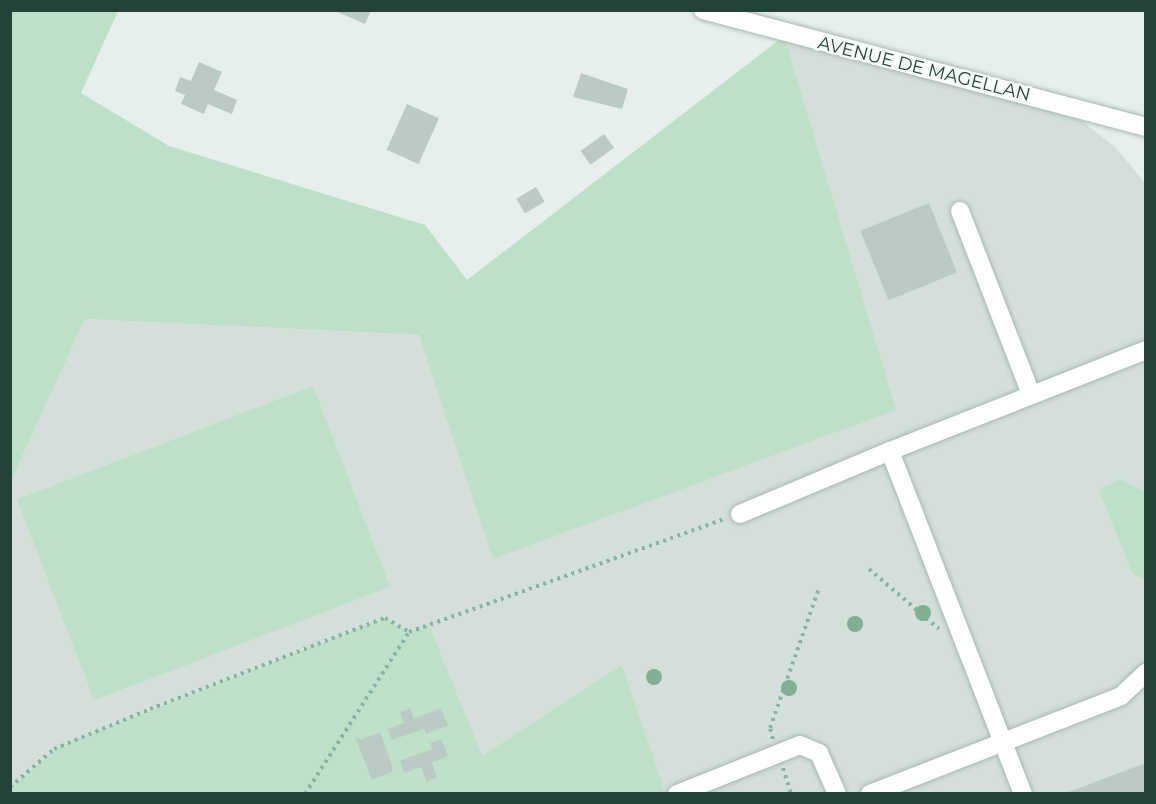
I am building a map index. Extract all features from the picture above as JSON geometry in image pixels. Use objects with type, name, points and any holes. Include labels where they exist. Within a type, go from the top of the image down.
[{"type":"street","name":"AVENUE DE MAGELLAN","points":[[703,10],[1144,131]]},
{"type":"street","points":[[960,211],[1031,394]]},
{"type":"street","points":[[740,514],[1031,394],[1146,350]]},
{"type":"street","points":[[890,451],[1023,794]]},
{"type":"street","points":[[870,794],[1121,696],[1146,673]]},
{"type":"street","points":[[677,794],[800,745],[811,747],[819,753],[837,794]]},
{"type":"path","points":[[305,794],[409,632],[740,514]]},
{"type":"path","points":[[869,569],[967,652]]},
{"type":"path","points":[[791,794],[770,728],[819,588]]},
{"type":"path","points":[[10,787],[54,749],[150,708],[385,618],[409,632]]},
{"type":"shaded area","points":[[784,36],[1039,101],[1082,121],[1115,147],[1145,183],[1145,793],[11,794],[11,481],[85,319],[478,338]]},
{"type":"green space","points":[[11,11],[118,11],[81,93],[169,146],[425,225],[467,280],[784,36],[896,410],[493,559],[419,335],[85,319],[11,481]]},
{"type":"green space","points":[[313,386],[390,587],[94,700],[17,500]]},
{"type":"green space","points":[[1120,479],[1145,492],[1145,580],[1132,573],[1099,490]]},
{"type":"green space","points":[[385,618],[409,632],[429,625],[482,756],[622,665],[665,793],[11,794],[11,787],[60,746]]},
{"type":"building","points":[[333,10],[371,10],[365,24]]},
{"type":"building","points":[[199,62],[222,72],[214,90],[237,100],[232,114],[208,104],[204,114],[181,104],[185,95],[175,91],[180,77],[191,81]]},
{"type":"building","points":[[581,73],[628,89],[622,109],[573,97]]},
{"type":"building","points":[[407,104],[439,118],[419,164],[387,150]]},
{"type":"building","points":[[604,134],[614,148],[591,165],[581,151]]},
{"type":"building","points":[[536,187],[545,202],[525,213],[516,199]]},
{"type":"building","points":[[929,203],[957,273],[888,300],[860,231]]},
{"type":"building","points":[[410,708],[414,719],[441,708],[448,725],[426,734],[424,729],[392,740],[387,729],[404,723],[400,712]]},
{"type":"building","points":[[380,732],[393,768],[391,772],[372,780],[355,737],[360,740]]},
{"type":"building","points":[[441,739],[448,756],[432,763],[437,777],[427,782],[421,767],[404,773],[400,761],[432,749],[430,743]]},
{"type":"building","points":[[1146,763],[1146,794],[1066,794],[1066,793]]}]
